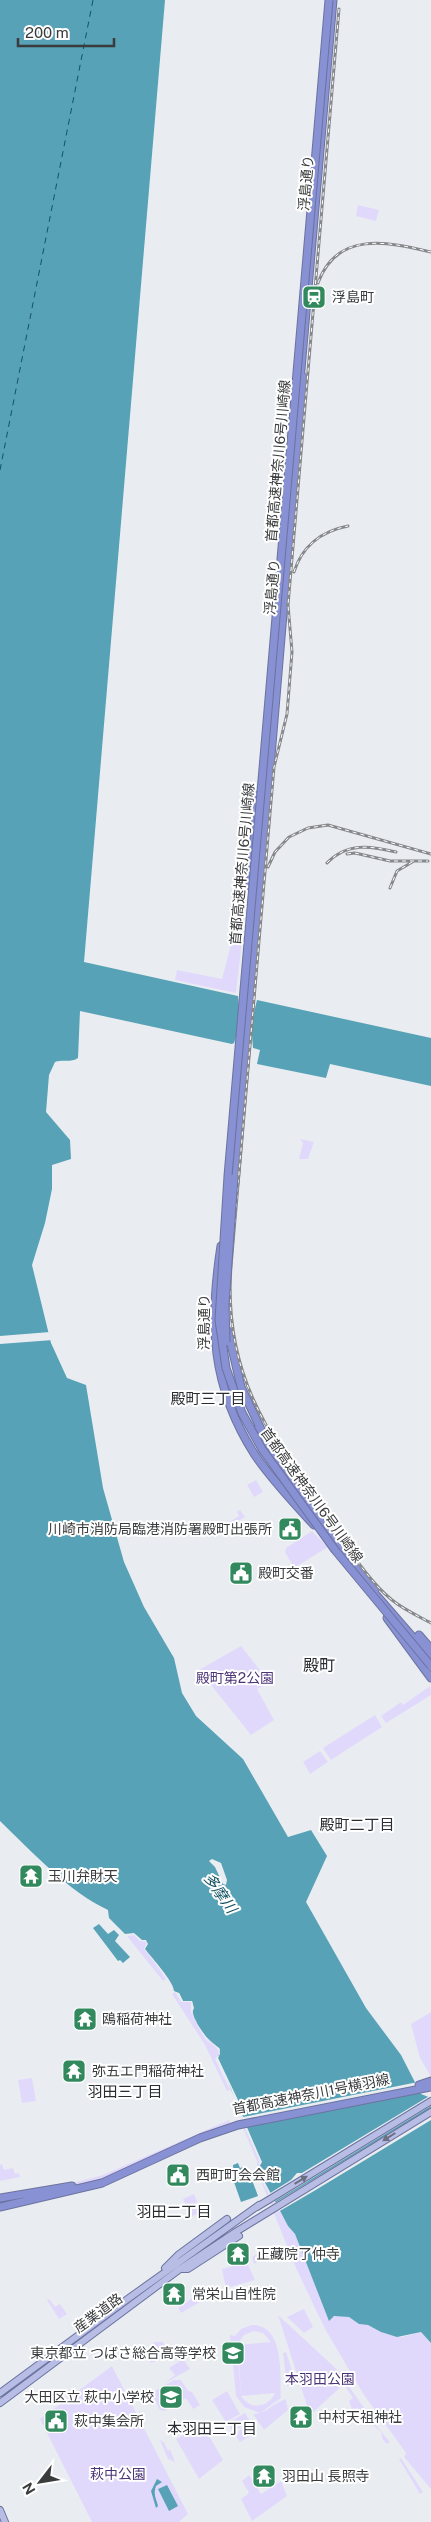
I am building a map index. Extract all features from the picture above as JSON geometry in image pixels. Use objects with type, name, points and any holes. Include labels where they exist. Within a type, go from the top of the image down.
[{"type":"highway","name":"浮島通り","points":[[328,0],[251,860],[246,1050],[225,1286],[230,1345],[241,1387],[252,1413],[279,1460],[354,1564],[377,1592],[431,1649]]},
{"type":"highway","name":"首都高速神奈川6号川崎線","points":[[328,0],[224,1217],[219,1302],[220,1332],[226,1368],[245,1419],[262,1449],[344,1562],[431,1666]]},
{"type":"highway","name":"浮島通り","points":[[334,0],[246,996],[237,1048],[225,1217],[216,1298],[215,1348],[222,1379],[238,1423],[256,1456],[404,1640],[431,1678]]},
{"type":"highway","name":"首都高速神奈川6号川崎線","points":[[334,0],[237,1101],[222,1308],[225,1350],[236,1390],[251,1422],[274,1459],[356,1572],[431,1658]]},
{"type":"highway","points":[[237,1101],[234,1178],[225,1305],[226,1342],[235,1378],[252,1413]]},
{"type":"highway","points":[[224,1217],[216,1302],[218,1359],[222,1377],[239,1418],[277,1483]]},
{"type":"highway","name":"首都高速神奈川1号横羽線","points":[[199,2137],[248,2117],[431,2082]]},
{"type":"highway","name":"首都高速神奈川1号横羽線","points":[[199,2137],[266,2118],[431,2087]]},
{"type":"highway","points":[[0,2206],[20,2199],[102,2183],[199,2137]]},
{"type":"highway","points":[[0,2199],[20,2199]]},
{"type":"main road","points":[[209,2242],[259,2205],[431,2101]]},
{"type":"main road","points":[[209,2242],[431,2112]]},
{"type":"main road","points":[[158,2277],[178,2254],[226,2219]]},
{"type":"main road","points":[[178,2266],[188,2270],[239,2236]]},
{"type":"main road","name":"産業道路","points":[[0,2403],[209,2242]]},
{"type":"main road","name":"産業道路","points":[[0,2393],[209,2242]]},
{"type":"main road","points":[[0,2510],[5,2522]]},
{"type":"green space","points":[[358,205],[379,210],[376,221],[356,216]]},
{"type":"green space","points":[[243,932],[236,993],[175,980],[177,970],[222,979],[234,933]]},
{"type":"green space","points":[[300,1139],[314,1142],[308,1159],[299,1159],[303,1143]]},
{"type":"green space","points":[[256,1480],[263,1492],[254,1497],[247,1485]]},
{"type":"green space","points":[[240,1510],[245,1517],[226,1528],[222,1520],[226,1524],[239,1516],[237,1512]]},
{"type":"green space","points":[[312,1531],[328,1547],[294,1568],[285,1552],[286,1548]]},
{"type":"green space","name":"殿町第2公園","points":[[241,1646],[260,1670],[272,1681],[257,1689],[274,1720],[251,1735],[199,1670]]},
{"type":"green space","points":[[430,1686],[431,1695],[386,1723],[381,1716],[401,1702],[403,1705]]},
{"type":"green space","points":[[375,1715],[382,1727],[331,1760],[323,1748]]},
{"type":"green space","points":[[320,1751],[328,1762],[310,1774],[303,1762]]},
{"type":"green space","points":[[134,1935],[140,1941],[147,1942],[144,1949],[166,1979],[163,1981],[127,1936]]},
{"type":"green space","points":[[175,1992],[181,2001],[191,2002],[193,2016],[197,2025],[218,2050],[219,2055],[215,2059],[230,2090],[227,2091],[205,2045],[172,1994]]},
{"type":"green space","points":[[431,2012],[431,2077],[420,2058],[411,2024]]},
{"type":"green space","points":[[32,2078],[36,2101],[22,2103],[18,2080]]},
{"type":"green space","points":[[229,2120],[232,2129],[107,2183],[0,2208],[0,2196],[54,2188],[103,2175]]},
{"type":"green space","points":[[243,2122],[260,2162],[257,2170],[257,2161],[241,2123]]},
{"type":"green space","points":[[2,2164],[4,2170],[13,2168],[15,2174],[19,2173],[20,2177],[0,2181],[0,2165]]},
{"type":"green space","points":[[259,2176],[288,2226],[295,2234],[330,2318],[339,2315],[349,2317],[359,2324],[368,2325],[386,2334],[402,2337],[421,2332],[431,2343],[431,2489],[404,2457],[406,2453],[364,2395],[325,2329],[296,2268]]},
{"type":"green space","points":[[194,2194],[197,2201],[195,2204],[201,2212],[191,2217],[183,2199]]},
{"type":"green space","points":[[274,2245],[278,2250],[277,2252],[254,2264],[252,2257]]},
{"type":"green space","points":[[245,2258],[255,2280],[226,2288],[222,2269],[237,2265]]},
{"type":"green space","points":[[201,2292],[205,2299],[181,2313],[178,2308]]},
{"type":"green space","points":[[49,2299],[55,2307],[60,2304],[67,2314],[59,2319],[47,2300]]},
{"type":"green space","name":"本羽田公園","points":[[304,2309],[313,2327],[304,2333],[287,2317]]},
{"type":"green space","name":"本羽田公園","points":[[278,2315],[343,2375],[345,2383],[310,2415]]},
{"type":"green space","points":[[251,2325],[262,2327],[270,2333],[278,2352],[281,2398],[260,2413],[244,2407],[236,2396],[230,2335],[235,2336],[241,2329]],"holes":[[[254,2331],[263,2333],[271,2342],[238,2345],[241,2395],[237,2345],[244,2335]],[[275,2393],[268,2402],[259,2405],[249,2404],[241,2396]]]},
{"type":"green space","points":[[155,2342],[163,2342],[169,2356],[151,2363],[145,2351]]},
{"type":"green space","points":[[286,2352],[296,2383],[287,2386],[283,2353]]},
{"type":"green space","points":[[183,2359],[190,2369],[165,2383],[175,2375],[169,2368]]},
{"type":"green space","name":"萩中公園","points":[[112,2366],[188,2514],[179,2522],[92,2522],[40,2419]]},
{"type":"green space","points":[[174,2380],[181,2380],[200,2405],[193,2409],[186,2398],[164,2411],[160,2410],[151,2393]]},
{"type":"green space","points":[[348,2385],[367,2412],[366,2414],[390,2442],[387,2444],[383,2440],[381,2432],[372,2424],[369,2425],[363,2422],[358,2408],[352,2409],[349,2401],[353,2398],[345,2386]]},
{"type":"green space","points":[[227,2391],[240,2414],[226,2422],[212,2400]]},
{"type":"green space","points":[[286,2399],[288,2410],[264,2430],[253,2414],[258,2414]]},
{"type":"green space","points":[[245,2413],[250,2421],[233,2432],[228,2423]]},
{"type":"green space","points":[[252,2423],[257,2432],[240,2442],[234,2434]]},
{"type":"green space","points":[[197,2427],[199,2430],[204,2427],[223,2460],[199,2479],[176,2439]]},
{"type":"green space","points":[[160,2440],[164,2442],[168,2451],[170,2449],[175,2462],[168,2459]]},
{"type":"green space","points":[[401,2458],[423,2492],[420,2494],[399,2459]]},
{"type":"green space","points":[[249,2475],[261,2494],[281,2481],[287,2496],[252,2521],[241,2499],[249,2493],[242,2481]]},
{"type":"water","name":"多摩川","points":[[0,0],[165,0],[84,962],[238,996],[239,1008],[254,1012],[257,1000],[431,1038],[431,1086],[330,1064],[326,1078],[257,1064],[260,1050],[253,1048],[252,1036],[237,1034],[232,1044],[80,1011],[78,1058],[55,1062],[49,1075],[46,1112],[70,1140],[71,1159],[52,1165],[52,1189],[45,1223],[32,1265],[51,1343],[67,1378],[86,1385],[103,1488],[124,1562],[144,1607],[174,1658],[182,1693],[196,1716],[243,1759],[288,1837],[311,1830],[327,1856],[306,1902],[366,2008],[401,2055],[421,2094],[431,2098],[431,2343],[421,2332],[397,2337],[368,2325],[359,2324],[349,2317],[334,2316],[329,2321],[295,2234],[288,2226],[261,2175],[258,2176],[256,2172],[261,2162],[218,2058],[220,2049],[200,2029],[194,2019],[192,2001],[183,2001],[179,1993],[174,1991],[167,1976],[145,1949],[148,1944],[146,1940],[142,1940],[134,1933],[125,1934],[109,1918],[108,1910],[79,1893],[65,1882],[0,1821]],"holes":[[[212,1859],[221,1863],[227,1880],[226,1885],[223,1884],[215,1867],[209,1861]]]},
{"type":"water","points":[[99,1924],[108,1934],[114,1930],[119,1935],[115,1941],[130,1957],[123,1963],[120,1960],[118,1961],[93,1928]]},
{"type":"water","points":[[238,2163],[240,2168],[246,2166],[249,2174],[254,2172],[256,2177],[252,2180],[258,2196],[241,2202],[234,2182],[233,2165]]},
{"type":"water","points":[[157,2479],[162,2482],[155,2489],[158,2506],[156,2508],[151,2491]]},
{"type":"water","points":[[167,2485],[178,2506],[169,2511],[158,2489]]},
{"type":"pier","points":[[50,1332],[53,1340],[0,1344],[0,1336]]},
{"type":"pier","points":[[179,1993],[183,2001],[192,2001],[194,2008],[192,2013],[198,2025],[208,2040],[219,2048],[220,2054],[218,2058],[238,2100],[243,2117],[418,2082],[422,2091],[246,2125],[262,2162],[258,2169],[260,2161],[240,2117],[231,2089],[216,2059],[219,2055],[218,2048],[206,2040],[191,2012],[191,2002],[181,2002],[177,1994]]},
{"type":"pier","points":[[431,2095],[431,2106],[272,2203],[267,2195],[291,2180],[297,2173],[302,2173]]},
{"type":"pier","points":[[431,2108],[431,2120],[278,2212],[273,2204]]},
{"type":"ferry route","points":[[0,470],[93,0]]},
{"type":"railway","points":[[339,9],[288,605],[292,652],[287,714],[274,767],[231,1266],[230,1304],[234,1339],[242,1371],[268,1429],[356,1560],[373,1581],[396,1603],[431,1623]]},
{"type":"railway","points":[[318,283],[327,266],[338,254],[351,247],[382,243],[431,252]]},
{"type":"railway","points":[[294,572],[302,555],[314,541],[339,528],[348,526]]},
{"type":"railway","points":[[268,867],[275,852],[289,837],[308,828],[328,825],[431,854]]},
{"type":"railway","points":[[327,863],[343,852],[360,847],[396,852]]},
{"type":"railway","points":[[347,854],[355,853],[390,861],[428,861]]},
{"type":"railway","points":[[390,888],[397,871],[414,861]]},
{"type":"place","name":"浮島町","points":[[314,297]]},
{"type":"place","name":"川崎市消防局臨港消防署殿町出張所","points":[[290,1529]]},
{"type":"place","name":"殿町交番","points":[[241,1573]]},
{"type":"place","name":"玉川弁財天","points":[[31,1876]]},
{"type":"place","name":"鴎稲荷神社","points":[[85,2019]]},
{"type":"place","name":"弥五エ門稲荷神社","points":[[74,2071]]},
{"type":"place","name":"西町町会会館","points":[[178,2175]]},
{"type":"place","name":"正藏院了仲寺","points":[[238,2254]]},
{"type":"place","name":"常栄山自性院","points":[[174,2294]]},
{"type":"place","name":"東京都立 つばさ総合高等学校","points":[[233,2353]]},
{"type":"place","name":"大田区立 萩中小学校","points":[[171,2397]]},
{"type":"place","name":"中村天祖神社","points":[[301,2417]]},
{"type":"place","name":"萩中集会所","points":[[56,2421]]},
{"type":"place","name":"羽田山 長照寺","points":[[264,2476]]},
{"type":"district","name":"殿町三丁目","points":[[208,1399]]},
{"type":"district","name":"殿町","points":[[319,1665]]},
{"type":"district","name":"殿町二丁目","points":[[357,1825]]},
{"type":"district","name":"羽田三丁目","points":[[125,2092]]},
{"type":"district","name":"羽田二丁目","points":[[174,2212]]},
{"type":"district","name":"本羽田三丁目","points":[[212,2429]]}]
